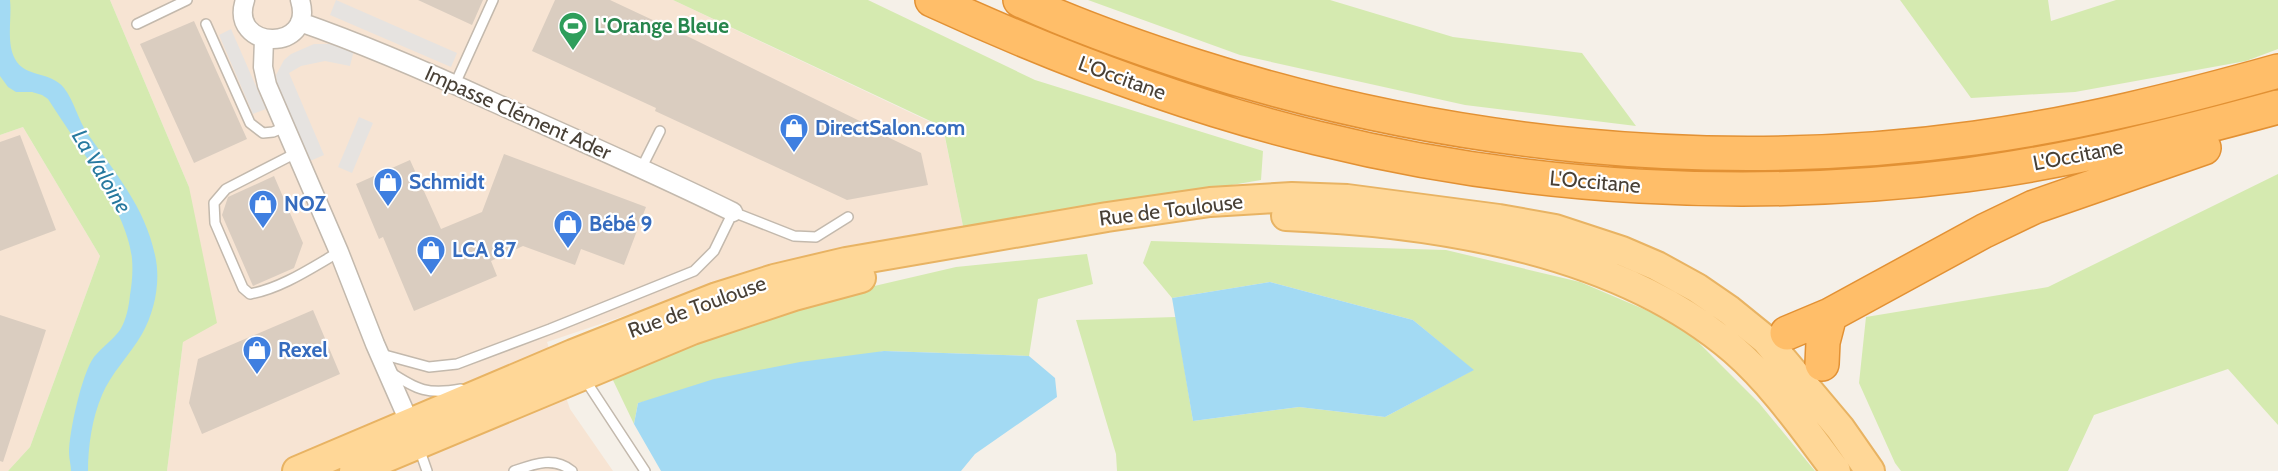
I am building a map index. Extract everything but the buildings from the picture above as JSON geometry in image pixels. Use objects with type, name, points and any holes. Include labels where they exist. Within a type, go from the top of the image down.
[{"type":"highway","name":"L'Occitane","points":[[932,0],[1043,48],[1155,91],[1220,112],[1315,138],[1472,169],[1631,186],[1703,189],[1806,187],[1887,183],[1968,175],[2092,154],[2167,137],[2278,107]]},
{"type":"highway","name":"L'Occitane","points":[[1020,0],[1160,54],[1248,82],[1322,101],[1447,128],[1532,141],[1654,151],[1800,152],[1890,147],[1974,138],[2144,108],[2278,71]]},
{"type":"highway","points":[[1776,336],[1830,315],[1984,231],[2034,207],[2242,136],[2278,117]]},
{"type":"highway","points":[[1822,364],[1822,342],[1830,315]]},
{"type":"main road","name":"Rue de Toulouse","points":[[354,471],[414,433],[514,379],[578,364],[692,330],[794,296],[909,267],[1094,231],[1222,216],[1288,216],[1361,221],[1435,230],[1555,229],[1622,251],[1657,266],[1776,336],[1870,471]]},
{"type":"main road","name":"Rue de Toulouse","points":[[1497,231],[1549,256],[1641,289],[1698,323],[1733,350],[1767,382],[1836,471]]},
{"type":"main road","points":[[1733,350],[1776,336]]},
{"type":"main road","name":"Rue de Toulouse","points":[[297,471],[414,433],[578,364]]},
{"type":"main road","points":[[1822,364],[1840,428]]},
{"type":"street","points":[[243,1],[243,14],[254,34],[264,39],[275,40],[285,38],[300,22],[302,14],[300,0]]},
{"type":"street","name":"Impasse Clément Ader","points":[[300,22],[455,84],[642,167],[733,212]]},
{"type":"street","points":[[264,39],[263,67],[267,85],[414,433]]},
{"type":"lane","points":[[137,24],[187,0]]},
{"type":"lane","points":[[455,84],[494,0]]},
{"type":"lane","points":[[206,24],[250,123],[263,133],[285,127]]},
{"type":"lane","points":[[642,167],[660,131]]},
{"type":"lane","points":[[296,153],[226,189],[214,203],[215,223],[243,288],[250,294],[263,291],[339,252]]},
{"type":"lane","points":[[382,361],[442,367],[457,364],[694,271],[714,251],[733,212],[794,236],[816,237],[848,217]]},
{"type":"lane","points":[[382,361],[415,388],[442,392],[514,379]]},
{"type":"lane","points":[[578,364],[645,471]]},
{"type":"lane","points":[[414,433],[427,471]]},
{"type":"lane","points":[[514,471],[541,461],[565,465],[572,471]]},
{"type":"shaded area","points":[[110,0],[673,0],[943,128],[964,231],[796,258],[547,342],[570,409],[613,471],[167,471],[183,342],[189,187]]},
{"type":"shaded area","points":[[336,0],[457,53],[451,67],[330,15]]},
{"type":"shaded area","points":[[231,29],[266,109],[253,114],[219,35]]},
{"type":"shaded area","points":[[314,44],[329,44],[354,50],[350,66],[325,61],[301,66],[289,73],[324,155],[310,161],[277,84],[276,75],[284,60],[291,54]]},
{"type":"shaded area","points":[[359,117],[373,123],[352,173],[338,167]]},
{"type":"shaded area","points":[[23,127],[100,256],[30,447],[8,471],[0,471],[0,135]]},
{"type":"green space","points":[[0,0],[110,0],[189,187],[217,323],[183,342],[167,471],[8,471],[30,447],[100,256],[23,127],[0,135]]},
{"type":"green space","points":[[673,0],[868,0],[1035,80],[1263,151],[1261,180],[964,231],[943,127]]},
{"type":"green space","points":[[1088,0],[1330,0],[1453,37],[1582,53],[1636,126],[1465,105],[1240,55]]},
{"type":"green space","points":[[1900,0],[2048,0],[2051,21],[2116,0],[2278,0],[2278,49],[2246,61],[2075,92],[1971,98]]},
{"type":"green space","points":[[2278,174],[2278,425],[2228,369],[2094,415],[2068,471],[1901,471],[1895,463],[1859,383],[1866,317],[2048,287]]},
{"type":"green space","points":[[1151,241],[1446,250],[1580,282],[1681,325],[1759,403],[1815,471],[1117,471],[1116,454],[1076,320],[1176,317],[1193,421],[1299,407],[1385,417],[1473,370],[1413,320],[1270,282],[1172,298],[1143,263]]},
{"type":"green space","points":[[1087,254],[1093,284],[1038,299],[1029,356],[884,351],[638,403],[634,424],[610,374],[797,304],[956,267]]},
{"type":"water","name":"La Valoine","points":[[0,0],[10,0],[10,38],[15,59],[25,69],[52,79],[64,88],[87,133],[136,205],[150,238],[157,265],[156,296],[150,316],[142,334],[110,379],[102,395],[91,433],[88,471],[71,471],[69,453],[74,418],[89,365],[97,353],[117,334],[124,322],[131,286],[132,259],[128,240],[111,198],[48,99],[32,92],[16,92],[8,87],[0,76]]},
{"type":"water","points":[[1270,282],[1413,320],[1474,370],[1385,417],[1299,407],[1193,421],[1172,298]]},
{"type":"water","points":[[884,351],[1029,356],[1055,378],[1057,397],[975,454],[961,471],[661,471],[634,424],[638,403],[714,379],[800,362]]},
{"type":"place","name":"L'Orange Bleue","points":[[573,52]]},
{"type":"place","name":"DirectSalon.com","points":[[794,154]]},
{"type":"place","name":"Schmidt","points":[[388,208]]},
{"type":"place","name":"NOZ","points":[[263,230]]},
{"type":"place","name":"Bébé 9","points":[[568,250]]},
{"type":"place","name":"LCA 87","points":[[431,276]]},
{"type":"place","name":"Rexel","points":[[257,376]]}]
